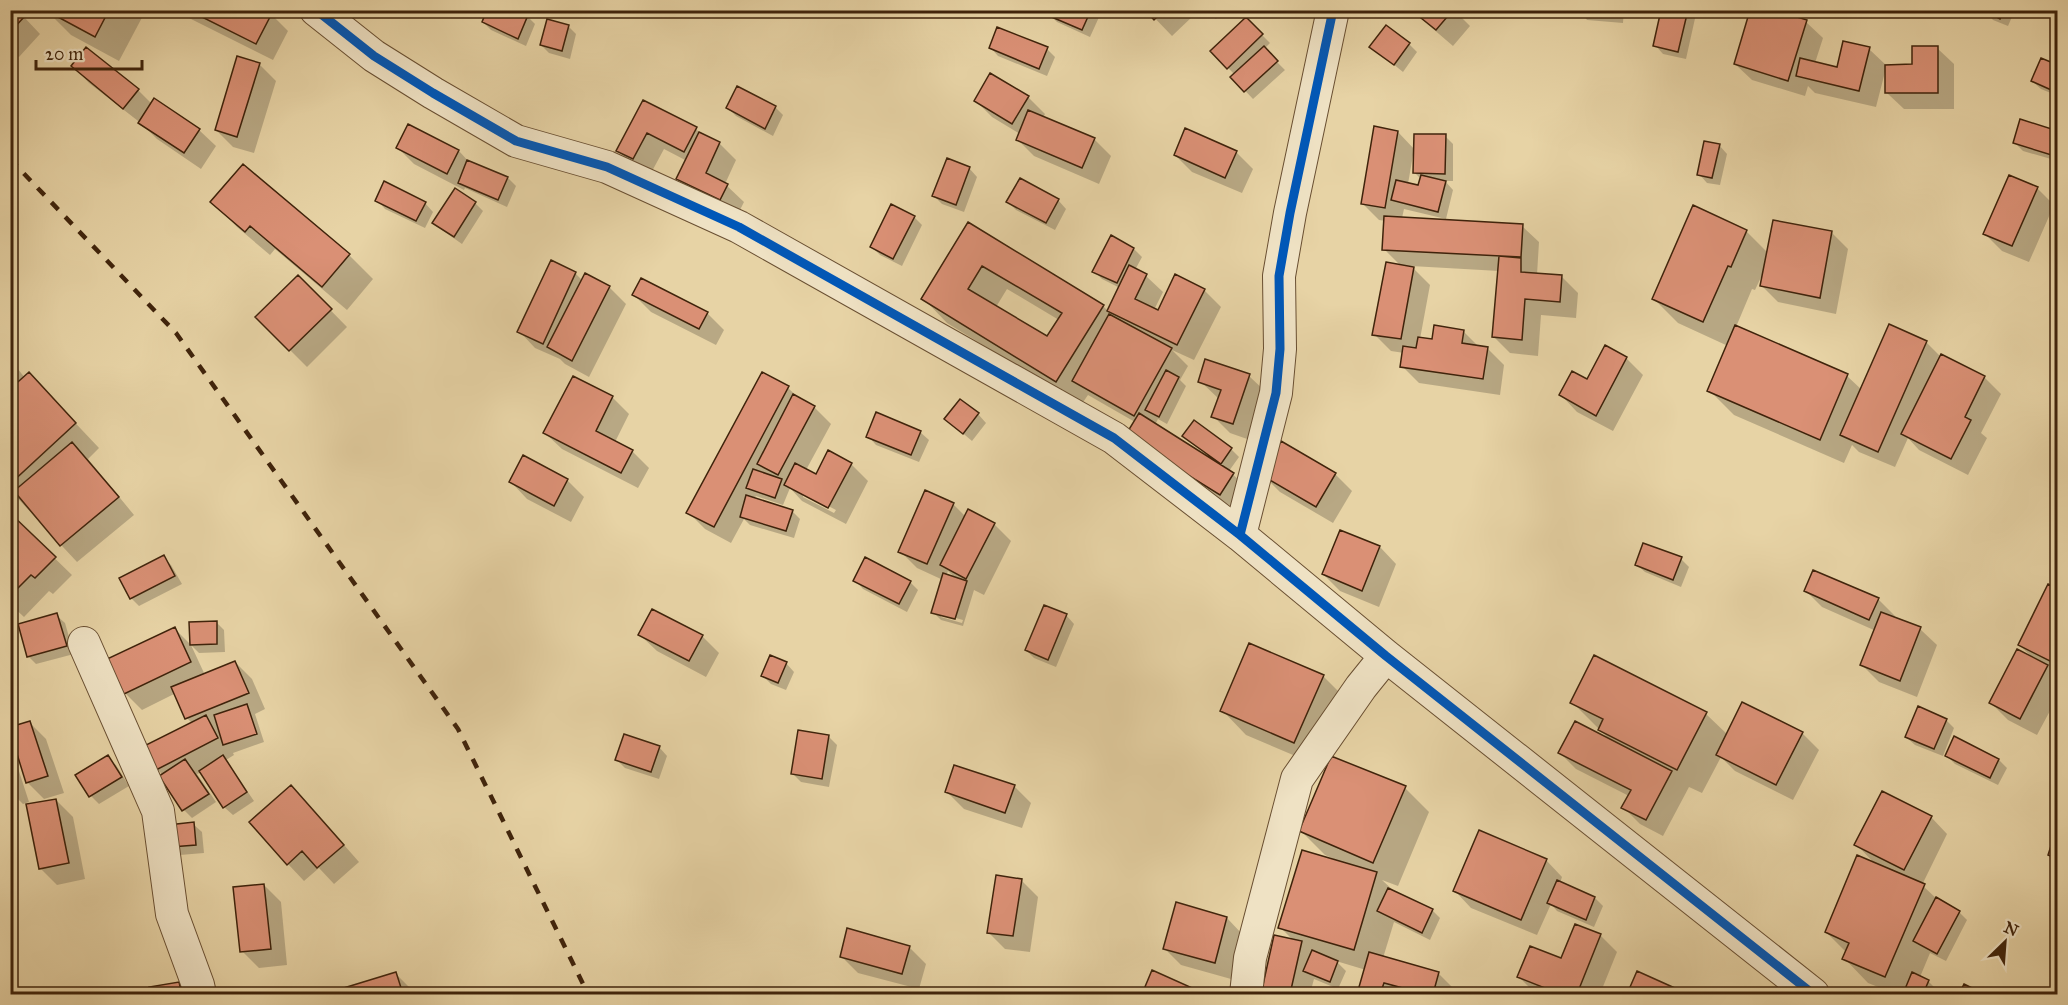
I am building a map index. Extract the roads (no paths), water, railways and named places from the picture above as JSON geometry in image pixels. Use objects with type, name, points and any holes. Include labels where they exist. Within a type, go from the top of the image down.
[{"type":"street","points":[[316,10],[374,56],[516,141],[607,167],[739,227],[1114,438],[1240,535],[1386,657],[1813,994]]},
{"type":"street","points":[[1240,535],[1276,393],[1280,349],[1279,276],[1333,10]]},
{"type":"street","points":[[84,643],[158,811],[172,914],[200,994]]},
{"type":"street","points":[[1246,994],[1250,958],[1297,778],[1361,687],[1386,657]]},
{"type":"railway","points":[[10,159],[176,333],[458,729],[588,994]]}]
